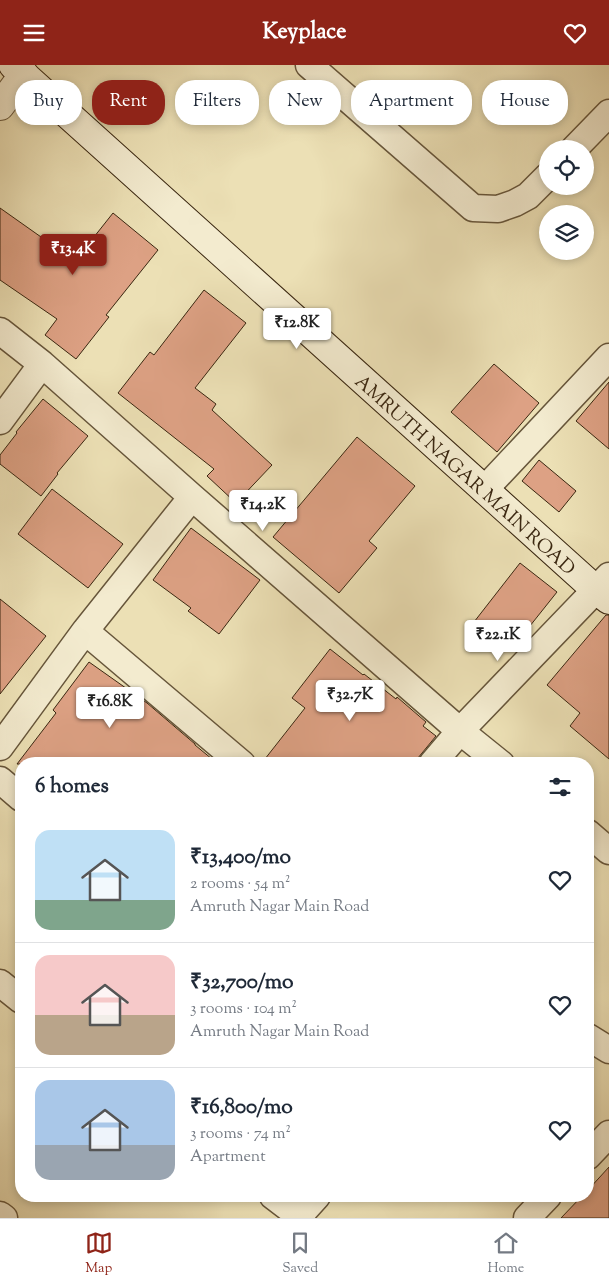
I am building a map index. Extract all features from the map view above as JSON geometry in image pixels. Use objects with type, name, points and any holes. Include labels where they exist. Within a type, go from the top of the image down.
[{"type":"main road","points":[[0,106],[18,69]]},
{"type":"main road","name":"AMRUTH NAGAR MAIN ROAD","points":[[18,69],[484,490],[604,589]]},
{"type":"street","points":[[309,65],[473,208],[498,209],[528,196],[539,185]]},
{"type":"street","points":[[583,140],[609,113]]},
{"type":"street","points":[[0,331],[42,364],[460,731],[492,757]]},
{"type":"street","points":[[484,490],[609,357]]},
{"type":"street","points":[[0,421],[42,364]]},
{"type":"street","points":[[0,747],[85,631],[192,497]]},
{"type":"street","points":[[438,757],[460,731],[604,589]]},
{"type":"street","points":[[85,631],[234,757]]},
{"type":"street","points":[[0,780],[15,793]]},
{"type":"street","points":[[594,838],[609,851]]},
{"type":"street","points":[[0,983],[15,995]]},
{"type":"street","points":[[594,1041],[609,1051]]},
{"type":"street","points":[[594,1150],[609,1134]]},
{"type":"street","points":[[281,1202],[301,1217],[312,1202]]},
{"type":"street","points":[[527,1218],[542,1202]]},
{"type":"street","points":[[0,1215],[4,1218]]},
{"type":"building","points":[[0,208],[75,261],[113,213],[158,250],[106,315],[109,317],[76,359],[45,335],[57,319],[0,280]]},
{"type":"building","points":[[204,290],[246,323],[195,388],[216,404],[212,410],[272,465],[236,503],[207,476],[214,469],[118,393],[150,352],[154,355]]},
{"type":"building","points":[[494,364],[539,403],[497,452],[451,412]]},
{"type":"building","points":[[609,382],[609,449],[576,421]]},
{"type":"building","points":[[43,399],[88,436],[57,473],[41,496],[0,464],[0,455]]},
{"type":"building","points":[[357,437],[415,486],[369,541],[377,548],[339,593],[273,537]]},
{"type":"building","points":[[539,460],[576,491],[559,512],[522,481]]},
{"type":"building","points":[[52,489],[123,544],[88,588],[18,534]]},
{"type":"building","points":[[191,528],[260,580],[219,634],[188,611],[191,608],[153,580]]},
{"type":"building","points":[[520,563],[557,592],[510,651],[474,622]]},
{"type":"building","points":[[0,599],[46,636],[0,694]]},
{"type":"building","points":[[606,615],[609,615],[609,759],[570,726],[580,713],[547,685]]},
{"type":"building","points":[[330,649],[396,699],[397,697],[426,722],[423,726],[436,736],[419,757],[266,757],[305,708],[292,698]]},
{"type":"building","points":[[89,662],[147,703],[210,757],[22,757],[56,713],[53,710]]},
{"type":"building","points":[[609,1167],[609,1218],[561,1218],[576,1202],[594,1202],[594,1183]]}]
